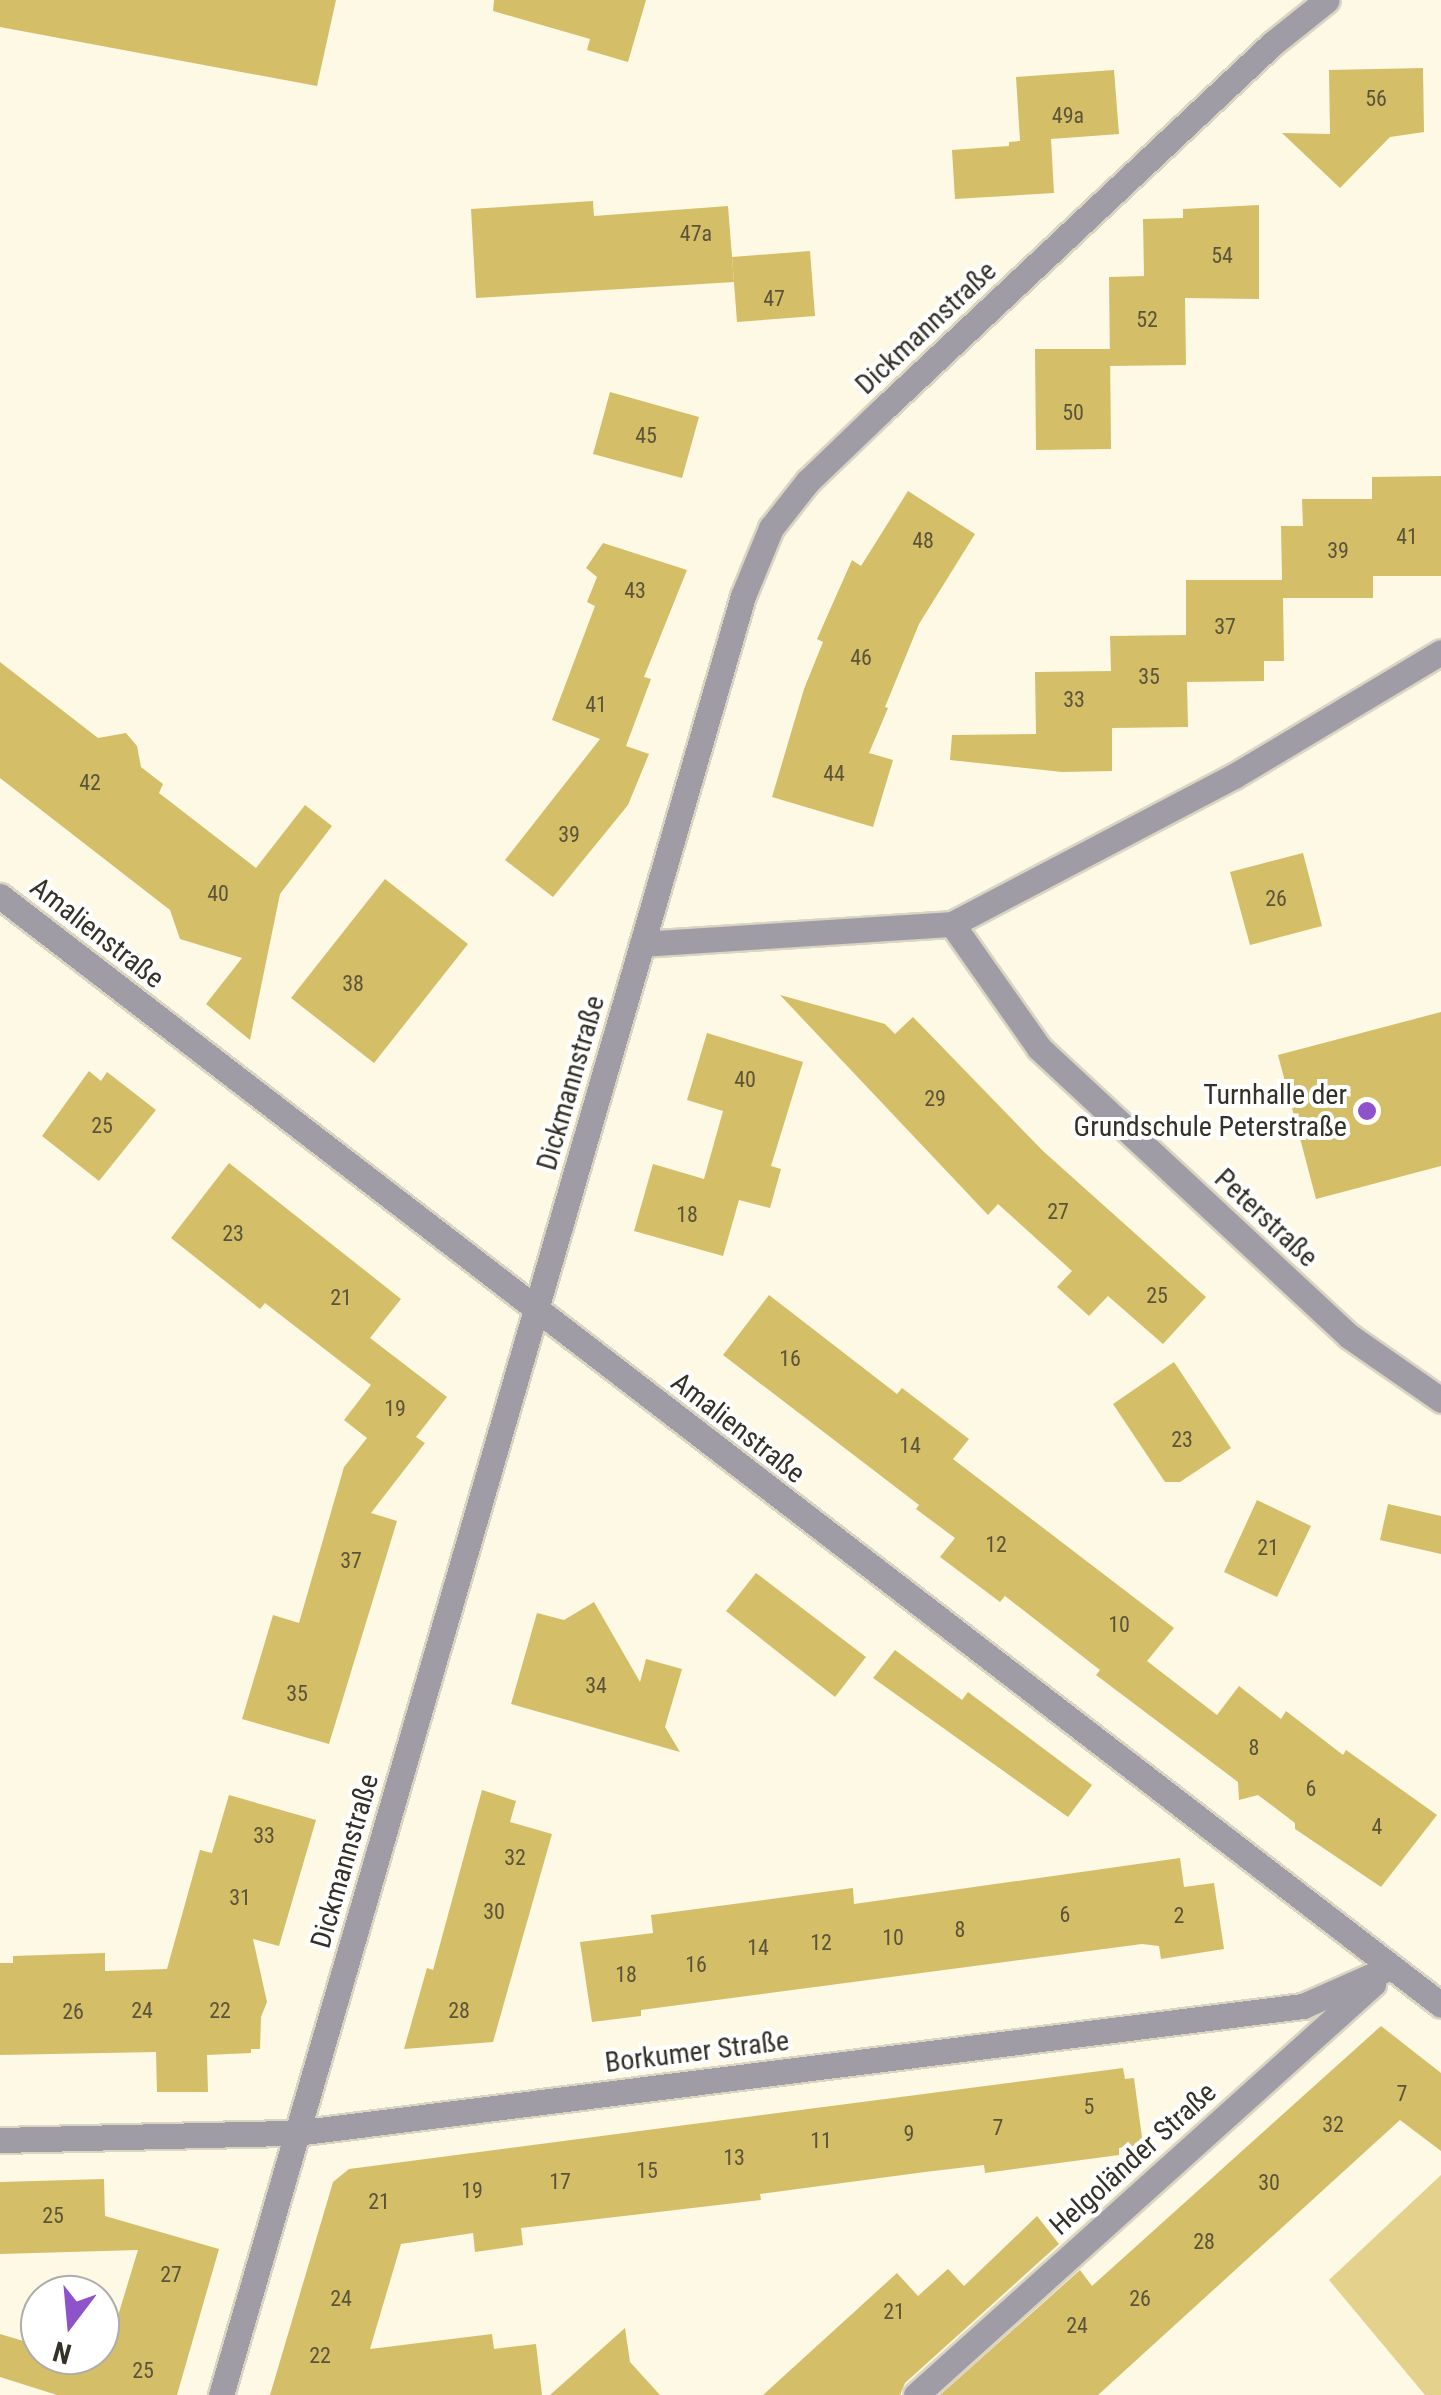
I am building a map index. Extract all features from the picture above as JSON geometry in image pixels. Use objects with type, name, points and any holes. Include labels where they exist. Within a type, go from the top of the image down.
[{"type":"street","name":"Dickmannstraße","points":[[221,2395],[743,596],[772,528],[808,481],[880,412],[1272,44],[1328,0]]},
{"type":"street","points":[[642,944],[952,924],[1234,776],[1441,652]]},
{"type":"street","name":"Amalienstraße","points":[[0,896],[1441,2005]]},
{"type":"street","name":"Peterstraße","points":[[952,924],[1039,1048],[1350,1336],[1441,1400]]},
{"type":"street","name":"Borkumer Straße","points":[[0,2140],[296,2133],[1304,2006],[1391,1967]]},
{"type":"street","name":"Helgoländer Straße","points":[[916,2395],[1391,1967]]},
{"type":"shaded area","points":[[1441,2175],[1441,2395],[1425,2395],[1329,2280]]},
{"type":"building","points":[[0,0],[336,0],[317,86],[0,27]]},
{"type":"building","points":[[494,0],[646,0],[628,62],[587,50],[590,39],[493,11]]},
{"type":"building","points":[[1423,68],[1424,132],[1390,137],[1340,188],[1282,133],[1330,134],[1329,70]]},
{"type":"building","points":[[1114,70],[1119,134],[1051,139],[1054,193],[955,199],[952,150],[1009,146],[1009,142],[1020,141],[1016,77]]},
{"type":"building","points":[[593,201],[594,216],[728,206],[734,282],[476,298],[471,209]]},
{"type":"building","points":[[1259,205],[1259,299],[1185,298],[1186,365],[1110,366],[1109,277],[1144,276],[1143,219],[1183,218],[1183,209]]},
{"type":"building","points":[[810,251],[815,316],[737,322],[732,257]]},
{"type":"building","points":[[1035,349],[1110,349],[1111,449],[1036,450]]},
{"type":"building","points":[[610,392],[699,417],[682,478],[593,454]]},
{"type":"building","points":[[1441,476],[1441,576],[1373,576],[1373,598],[1283,598],[1284,661],[1264,661],[1264,681],[1187,682],[1188,727],[1112,728],[1112,771],[1062,772],[950,760],[952,735],[1036,734],[1035,672],[1111,671],[1110,636],[1186,635],[1186,580],[1282,580],[1281,526],[1303,526],[1302,499],[1372,499],[1372,477]]},
{"type":"building","points":[[908,491],[975,534],[919,624],[885,707],[888,708],[869,753],[893,760],[873,827],[772,797],[804,689],[823,642],[817,639],[852,560],[861,566]]},
{"type":"building","points":[[603,543],[687,570],[644,677],[651,679],[626,746],[649,754],[628,805],[553,897],[505,860],[600,739],[552,720],[595,606],[587,602],[597,577],[586,568]]},
{"type":"building","points":[[0,662],[98,738],[126,733],[137,746],[141,767],[163,784],[159,793],[256,868],[305,805],[332,826],[280,894],[250,1040],[206,1004],[242,958],[180,939],[170,910],[0,778]]},
{"type":"building","points":[[1303,853],[1322,926],[1250,945],[1230,872]]},
{"type":"building","points":[[385,879],[468,944],[374,1063],[291,998]]},
{"type":"building","points":[[780,995],[885,1024],[895,1034],[913,1017],[1043,1151],[1206,1297],[1163,1344],[1108,1296],[1089,1316],[1057,1287],[1072,1271],[998,1204],[988,1215]]},
{"type":"building","name":"Turnhalle der Grundschule Peterstraße","points":[[1441,1012],[1441,1166],[1316,1199],[1278,1055]]},
{"type":"building","points":[[707,1033],[803,1062],[771,1166],[781,1169],[770,1208],[739,1200],[723,1256],[634,1231],[653,1164],[704,1179],[723,1111],[687,1100]]},
{"type":"building","points":[[89,1071],[101,1081],[107,1072],[156,1110],[99,1181],[42,1136]]},
{"type":"building","points":[[229,1163],[401,1299],[370,1338],[447,1397],[416,1437],[425,1443],[371,1513],[397,1521],[329,1744],[242,1719],[273,1615],[299,1623],[344,1467],[367,1438],[344,1420],[371,1385],[265,1303],[260,1309],[171,1238]]},
{"type":"building","points":[[769,1295],[897,1394],[902,1388],[969,1439],[953,1459],[1174,1628],[1147,1661],[1217,1715],[1239,1686],[1281,1719],[1286,1711],[1343,1755],[1346,1750],[1437,1815],[1381,1887],[1295,1829],[1295,1823],[1258,1795],[1239,1800],[1238,1782],[1096,1675],[1100,1670],[1005,1596],[1000,1602],[940,1557],[955,1538],[916,1509],[919,1505],[723,1355]]},
{"type":"building","points":[[1174,1362],[1231,1448],[1180,1482],[1165,1482],[1113,1404]]},
{"type":"building","points":[[1257,1500],[1311,1526],[1277,1597],[1224,1572]]},
{"type":"building","points":[[1388,1504],[1441,1516],[1441,1554],[1380,1540]]},
{"type":"building","points":[[756,1573],[866,1657],[835,1697],[726,1611]]},
{"type":"building","points":[[594,1602],[640,1682],[646,1659],[682,1669],[665,1727],[680,1752],[511,1704],[537,1613],[564,1620]]},
{"type":"building","points":[[895,1650],[962,1700],[968,1692],[1092,1785],[1068,1817],[873,1678]]},
{"type":"building","points":[[482,1790],[516,1801],[510,1822],[552,1834],[493,2042],[404,2049],[427,1968],[433,1970]]},
{"type":"building","points":[[229,1795],[316,1820],[279,1946],[253,1939],[267,2002],[261,2017],[260,2049],[207,2055],[208,2092],[157,2092],[156,2052],[0,2055],[0,1963],[13,1963],[13,1956],[105,1953],[105,1971],[167,1969],[200,1850],[212,1853]]},
{"type":"building","points":[[1180,1858],[1184,1887],[1214,1883],[1224,1949],[1161,1959],[1159,1946],[1142,1944],[641,2010],[641,2016],[592,2022],[580,1942],[653,1933],[651,1915],[853,1888],[854,1904]]},
{"type":"building","points":[[1381,2026],[1441,2073],[1441,2151],[1400,2120],[1098,2395],[940,2395],[1080,2270],[1092,2286]]},
{"type":"building","points":[[1123,2068],[1125,2079],[1134,2078],[1143,2145],[1119,2148],[1119,2155],[985,2173],[984,2165],[925,2172],[760,2194],[761,2200],[521,2228],[523,2245],[475,2252],[473,2233],[401,2244],[370,2349],[492,2334],[494,2349],[536,2344],[542,2395],[270,2395],[333,2182],[349,2169]]},
{"type":"building","points":[[104,2179],[105,2216],[219,2249],[177,2395],[57,2395],[0,2377],[0,2334],[20,2340],[20,2375],[120,2375],[120,2309],[138,2250],[0,2254],[0,2182]]},
{"type":"building","points":[[1037,2216],[1059,2244],[905,2383],[900,2395],[763,2395],[897,2273],[918,2296],[948,2269],[964,2286]]},
{"type":"building","points":[[625,2328],[630,2362],[660,2395],[550,2395]]},
{"type":"place","name":"Turnhalle der Grundschule Peterstraße","points":[[1367,1111]]}]
